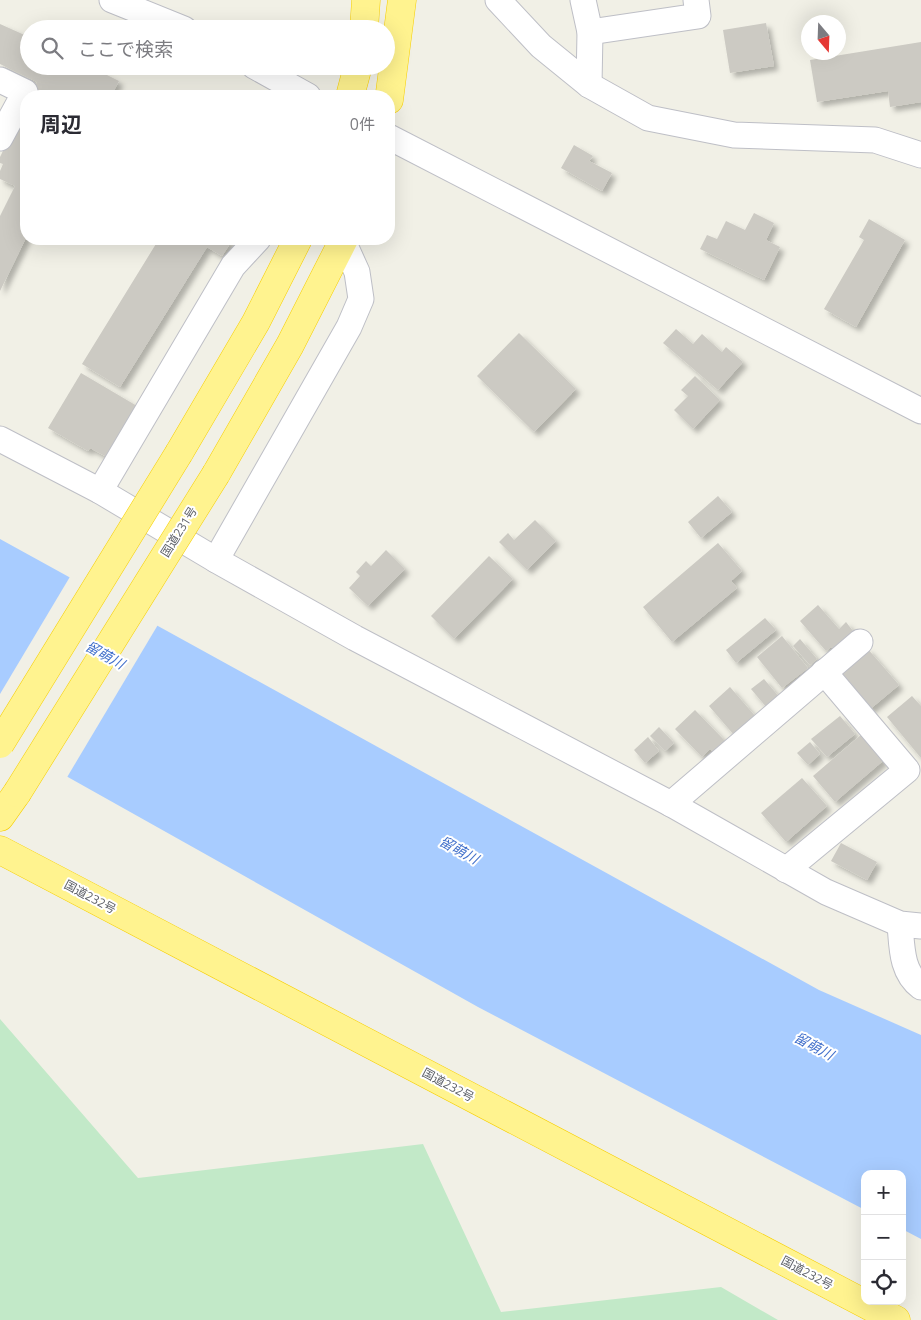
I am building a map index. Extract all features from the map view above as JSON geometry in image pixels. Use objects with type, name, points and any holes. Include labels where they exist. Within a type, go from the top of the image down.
[{"type":"highway","points":[[365,20],[366,0]]},
{"type":"highway","points":[[395,54],[402,0]]},
{"type":"highway","points":[[352,90],[356,75]]},
{"type":"highway","points":[[390,90],[392,75]]},
{"type":"highway","points":[[0,744],[179,453],[256,322],[295,245]]},
{"type":"highway","name":"国道231号","points":[[0,817],[17,793],[216,474],[290,344],[340,245]]},
{"type":"highway","name":"国道232号","points":[[0,850],[896,1320]]},
{"type":"street","points":[[112,0],[162,20]]},
{"type":"street","points":[[498,0],[541,46],[589,85],[648,118],[734,134],[875,140],[921,155]]},
{"type":"street","points":[[583,0],[590,32],[589,85]]},
{"type":"street","points":[[590,32],[698,16],[696,0]]},
{"type":"street","points":[[270,75],[297,90]]},
{"type":"street","points":[[0,80],[21,90]]},
{"type":"street","points":[[0,138],[20,101]]},
{"type":"street","points":[[395,140],[921,411]]},
{"type":"street","points":[[100,491],[232,266],[252,245]]},
{"type":"street","points":[[216,560],[349,327],[361,299],[357,272],[345,245]]},
{"type":"street","points":[[0,440],[100,491],[216,560],[355,638],[672,804],[826,892],[911,925],[904,963],[913,981],[921,987]]},
{"type":"street","points":[[672,804],[860,642]]},
{"type":"street","points":[[786,870],[907,770],[824,672]]},
{"type":"green space","points":[[0,1019],[138,1178],[423,1144],[501,1312],[721,1287],[778,1320],[0,1320]]},
{"type":"water","name":"留萌川","points":[[0,539],[819,990],[921,1035],[921,1239],[906,1231],[906,1170],[861,1170],[861,1208],[478,1007],[0,739]]},
{"type":"pier","points":[[71,575],[159,623],[66,779],[0,742],[0,694]]},
{"type":"building","points":[[766,23],[774,66],[730,73],[723,30]]},
{"type":"building","points":[[0,24],[20,33],[20,74],[0,64]]},
{"type":"building","points":[[921,42],[921,102],[890,107],[888,91],[817,102],[810,60],[846,60],[846,54]]},
{"type":"building","points":[[23,75],[107,75],[119,81],[114,90],[33,90],[37,82]]},
{"type":"building","points":[[20,116],[20,245],[23,245],[0,291],[0,216],[15,186],[0,179],[0,171],[3,164],[0,163],[0,157]]},
{"type":"building","points":[[574,145],[593,156],[589,161],[612,173],[602,191],[561,168]]},
{"type":"building","points":[[754,213],[774,223],[766,240],[780,247],[764,280],[700,249],[707,235],[717,239],[726,221],[745,230]]},
{"type":"building","points":[[869,219],[905,240],[856,327],[824,309],[864,240],[859,237]]},
{"type":"building","points":[[155,245],[229,245],[222,256],[207,247],[120,387],[82,364]]},
{"type":"building","points":[[676,329],[693,344],[702,334],[722,352],[726,347],[743,362],[718,390],[663,343]]},
{"type":"building","points":[[519,333],[576,389],[534,432],[477,376]]},
{"type":"building","points":[[81,373],[137,406],[107,457],[90,448],[88,451],[48,428]]},
{"type":"building","points":[[695,376],[720,400],[693,429],[674,410],[688,396],[681,390]]},
{"type":"building","points":[[718,496],[732,512],[701,538],[688,522]]},
{"type":"building","points":[[535,520],[556,541],[527,570],[499,542],[508,533],[514,540]]},
{"type":"building","points":[[718,543],[742,571],[731,581],[737,588],[672,642],[643,607]]},
{"type":"building","points":[[386,550],[405,569],[368,606],[349,588],[360,576],[356,572],[366,561],[371,566]]},
{"type":"building","points":[[489,556],[513,579],[454,639],[431,616]]},
{"type":"building","points":[[818,605],[839,629],[846,622],[856,635],[836,652],[831,647],[826,651],[800,621]]},
{"type":"building","points":[[765,618],[776,630],[736,663],[726,650]]},
{"type":"building","points":[[782,636],[808,668],[782,688],[757,657]]},
{"type":"building","points":[[800,639],[817,659],[810,665],[793,646]]},
{"type":"building","points":[[867,648],[899,685],[869,710],[837,672]]},
{"type":"building","points":[[764,679],[780,698],[767,708],[751,689]]},
{"type":"building","points":[[730,687],[756,717],[734,735],[709,706]]},
{"type":"building","points":[[912,696],[921,706],[921,758],[887,717]]},
{"type":"building","points":[[695,710],[726,742],[714,753],[710,749],[702,757],[675,729]]},
{"type":"building","points":[[840,716],[855,734],[827,757],[811,739]]},
{"type":"building","points":[[659,727],[674,743],[665,751],[650,736]]},
{"type":"building","points":[[862,734],[884,760],[835,802],[813,776]]},
{"type":"building","points":[[648,737],[659,751],[645,763],[634,750]]},
{"type":"building","points":[[810,742],[820,754],[808,765],[797,753]]},
{"type":"building","points":[[802,778],[827,806],[786,842],[761,813]]},
{"type":"building","points":[[841,843],[877,862],[867,880],[831,861]]}]
